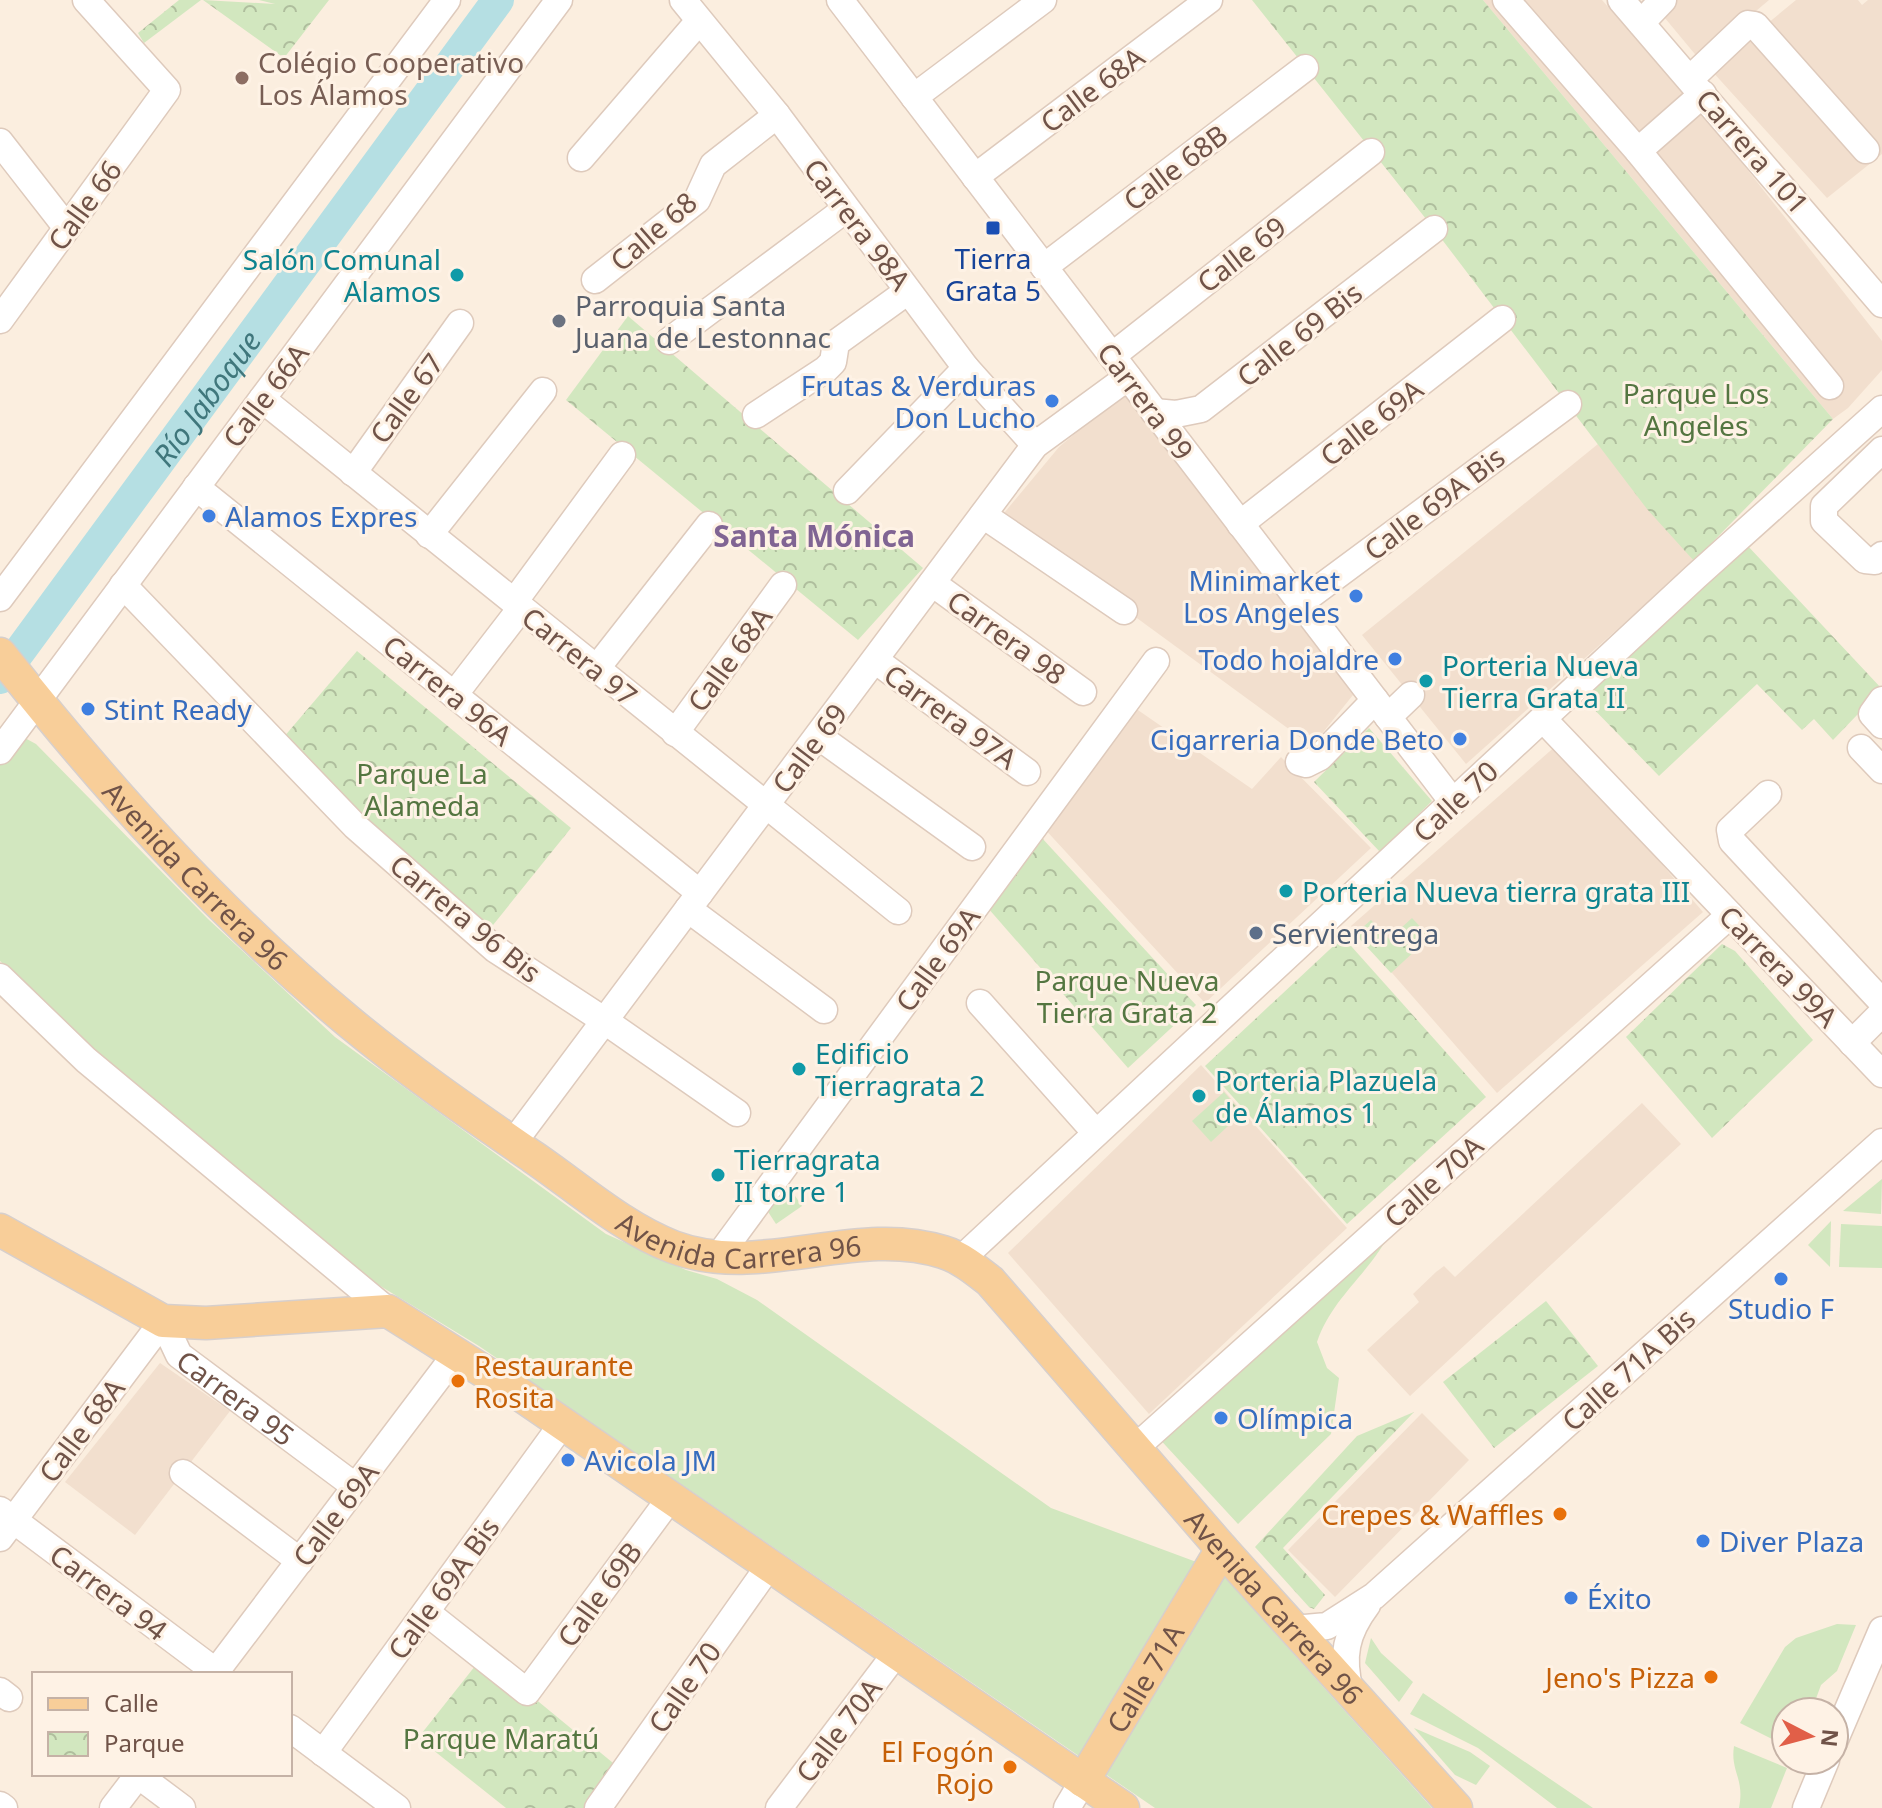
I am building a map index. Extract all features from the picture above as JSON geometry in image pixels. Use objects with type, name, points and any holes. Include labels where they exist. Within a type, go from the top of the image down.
[{"type":"main road","name":"Avenida Carrera 96","points":[[0,654],[147,830],[250,934],[350,1022],[513,1143],[645,1233],[673,1247],[718,1257],[751,1259],[885,1244],[944,1252],[990,1281],[1222,1549],[1456,1808]]},
{"type":"main road","name":"Carrera 95","points":[[0,1230],[163,1321]]},
{"type":"main road","points":[[163,1321],[206,1323],[388,1311],[563,1423],[897,1652],[1075,1794],[1123,1808]]},
{"type":"main road","name":"Calle 71A","points":[[1075,1794],[1222,1549]]},
{"type":"street","name":"Calle 66","points":[[0,320],[167,90],[86,0]]},
{"type":"street","points":[[0,598],[447,0]]},
{"type":"street","name":"Calle 66A","points":[[0,751],[34,697],[123,585],[559,0]]},
{"type":"street","name":"Carrera 98A","points":[[683,0],[777,115],[966,368],[1035,445]]},
{"type":"street","points":[[914,97],[1043,0]]},
{"type":"street","name":"Calle 68A","points":[[975,177],[1209,0]]},
{"type":"street","points":[[1506,0],[1638,151],[1830,386]]},
{"type":"street","name":"Carrera 101","points":[[1621,0],[1882,304]]},
{"type":"street","points":[[1641,23],[1663,0]]},
{"type":"street","name":"Carrera 99","points":[[849,3],[914,97],[1453,802]]},
{"type":"street","points":[[581,158],[699,21]]},
{"type":"street","points":[[1638,151],[1748,24],[1755,25],[1866,150]]},
{"type":"street","name":"Calle 68B","points":[[1044,267],[1305,68]]},
{"type":"street","name":"Calle 68","points":[[595,280],[697,200],[713,165],[777,115]]},
{"type":"street","points":[[0,142],[67,228]]},
{"type":"street","name":"Calle 69","points":[[513,1143],[1035,445],[1120,366],[1371,152]]},
{"type":"street","points":[[669,341],[846,209]]},
{"type":"street","name":"Calle 69 Bis","points":[[1154,412],[1176,414],[1201,409],[1434,229]]},
{"type":"street","points":[[756,415],[826,369],[833,362],[836,343],[908,291]]},
{"type":"street","name":"Calle 69A","points":[[1240,524],[1502,319]]},
{"type":"street","name":"Calle 67","points":[[353,473],[460,323]]},
{"type":"street","points":[[847,491],[966,368]]},
{"type":"street","points":[[429,535],[543,391]]},
{"type":"street","name":"Carrera 97","points":[[262,399],[898,911]]},
{"type":"street","name":"Calle 69A Bis","points":[[1301,602],[1568,404]]},
{"type":"street","name":"Calle 70","points":[[960,1260],[1882,409]]},
{"type":"street","points":[[1882,450],[1824,506],[1822,514],[1824,521],[1865,560],[1875,561],[1882,555]]},
{"type":"street","points":[[454,695],[622,455]]},
{"type":"street","name":"Carrera 96A","points":[[196,487],[454,695],[824,1010]]},
{"type":"street","points":[[983,515],[1124,611]]},
{"type":"street","points":[[596,669],[709,525]]},
{"type":"street","name":"Carrera 98","points":[[932,583],[1083,692]]},
{"type":"street","name":"Carrera 96 Bis","points":[[123,585],[355,826],[495,949],[737,1113]]},
{"type":"street","name":"Calle 68A","points":[[675,733],[783,585]]},
{"type":"street","name":"Carrera 97A","points":[[875,660],[1027,772]]},
{"type":"street","name":"Calle 69A","points":[[718,1257],[1156,661]]},
{"type":"street","points":[[1299,762],[1306,764],[1320,757],[1382,708],[1411,695]]},
{"type":"street","points":[[1882,700],[1872,712],[1882,725]]},
{"type":"street","name":"Carrera 99A","points":[[1543,719],[1882,1074]]},
{"type":"street","points":[[818,736],[972,847]]},
{"type":"street","points":[[1861,748],[1882,770]]},
{"type":"street","points":[[1768,794],[1730,830],[1732,841],[1882,1002]]},
{"type":"street","name":"Calle 70A","points":[[1135,1448],[1730,915]]},
{"type":"street","points":[[0,977],[86,1060],[276,1222],[388,1311]]},
{"type":"street","points":[[980,1003],[1096,1133]]},
{"type":"street","points":[[1852,1043],[1882,1013]]},
{"type":"street","name":"Calle 71A Bis","points":[[1294,1629],[1327,1626],[1374,1596],[1882,1142]]},
{"type":"street","name":"Calle 68A","points":[[5,1523],[163,1321]]},
{"type":"street","name":"Carrera 95","points":[[163,1321],[179,1355],[356,1487]]},
{"type":"street","name":"Calle 69A","points":[[217,1672],[456,1354]]},
{"type":"street","name":"Calle 69A Bis","points":[[323,1753],[563,1423]]},
{"type":"street","points":[[183,1473],[300,1561]]},
{"type":"street","name":"Calle 69B","points":[[426,1612],[527,1692],[671,1497]]},
{"type":"street","name":"Carrera 94","points":[[5,1523],[215,1672]]},
{"type":"street","name":"Calle 70","points":[[598,1808],[769,1566]]},
{"type":"street","name":"Calle 71A Bis","points":[[1350,1691],[1345,1650],[1355,1621],[1374,1596]]},
{"type":"street","points":[[1850,1705],[1882,1630]]},
{"type":"street","name":"Calle 70A","points":[[779,1808],[897,1652]]},
{"type":"street","points":[[292,1730],[397,1808]]},
{"type":"street","points":[[1806,1808],[1819,1776]]},
{"type":"street","points":[[126,1784],[182,1808]]},
{"type":"shaded area","points":[[1483,0],[1602,0],[1710,122],[1882,341],[1882,370],[1848,408],[1833,419]]},
{"type":"shaded area","points":[[1650,0],[1769,0],[1699,59]]},
{"type":"shaded area","points":[[1796,0],[1858,0],[1862,5],[1868,0],[1882,0],[1882,154],[1827,198],[1711,70]]},
{"type":"shaded area","points":[[1126,391],[1357,690],[1312,746],[1000,518],[1059,447]]},
{"type":"shaded area","points":[[1598,444],[1694,561],[1466,764],[1362,635]]},
{"type":"shaded area","points":[[1135,708],[1252,789],[1281,757],[1371,848],[1205,1003],[1042,826]]},
{"type":"shaded area","points":[[1558,744],[1703,912],[1497,1093],[1351,926]]},
{"type":"shaded area","points":[[1201,1065],[1347,1228],[1149,1414],[1008,1253]]},
{"type":"shaded area","points":[[1642,1103],[1681,1144],[1410,1396],[1367,1350],[1419,1302],[1413,1294],[1436,1272],[1444,1266],[1455,1277]]},
{"type":"shaded area","points":[[160,1363],[230,1411],[135,1535],[65,1482]]},
{"type":"shaded area","points":[[1422,1413],[1469,1460],[1335,1597],[1288,1550]]},
{"type":"green space","points":[[179,0],[201,0],[144,43],[138,33]]},
{"type":"green space","points":[[203,0],[275,4],[259,0],[329,0],[284,58]]},
{"type":"green space","name":"Parque Los Angeles","points":[[1252,0],[1483,0],[1833,419],[1694,561],[1647,509],[1434,229]]},
{"type":"green space","points":[[628,316],[923,568],[858,640],[566,400]]},
{"type":"green space","points":[[1746,544],[1882,689],[1833,740],[1814,719],[1802,730],[1757,684],[1659,776],[1582,697]]},
{"type":"green space","name":"Parque La Alameda","points":[[357,651],[571,828],[489,930],[359,822],[283,738]]},
{"type":"green space","points":[[1369,728],[1432,801],[1380,852],[1314,782]]},
{"type":"green space","points":[[23,737],[36,744],[208,919],[335,1037],[606,1234],[686,1270],[717,1279],[757,1300],[1051,1508],[1218,1570],[1432,1808],[1155,1808],[479,1346],[354,1270],[84,1041],[0,961],[0,763]]},
{"type":"green space","name":"Parque Nueva Tierra Grata 2","points":[[1041,837],[1196,1005],[1128,1068],[987,907]]},
{"type":"green space","points":[[1412,918],[1430,937],[1391,973],[1355,934],[1371,920],[1389,939]]},
{"type":"green space","points":[[1343,937],[1486,1097],[1347,1224],[1205,1066]]},
{"type":"green space","points":[[1722,944],[1735,951],[1813,1040],[1712,1138],[1626,1037]]},
{"type":"green space","points":[[1224,1092],[1242,1113],[1211,1142],[1192,1121]]},
{"type":"green space","points":[[1882,1179],[1881,1214],[1843,1211]]},
{"type":"green space","points":[[789,1187],[802,1206],[776,1224],[763,1204]]},
{"type":"green space","points":[[1831,1221],[1830,1267],[1808,1245]]},
{"type":"green space","points":[[1841,1224],[1882,1226],[1882,1268],[1839,1267]]},
{"type":"green space","points":[[1394,1225],[1375,1257],[1333,1311],[1317,1342],[1327,1368],[1339,1378],[1331,1434],[1238,1524],[1155,1434]]},
{"type":"green space","points":[[1546,1301],[1598,1366],[1494,1448],[1443,1382]]},
{"type":"green space","points":[[1414,1412],[1283,1548],[1325,1595],[1314,1609],[1309,1607],[1255,1547],[1357,1436]]},
{"type":"green space","points":[[1837,1624],[1856,1625],[1837,1671],[1821,1685],[1817,1696],[1770,1696],[1770,1738],[1740,1723],[1785,1647],[1796,1638]]},
{"type":"green space","points":[[1371,1638],[1381,1653],[1413,1682],[1399,1702],[1365,1663]]},
{"type":"green space","name":"Parque Maratú","points":[[483,1656],[624,1772],[598,1808],[506,1808],[418,1738]]},
{"type":"green space","points":[[1423,1693],[1593,1808],[1557,1808],[1478,1748],[1410,1714]]},
{"type":"green space","points":[[1414,1728],[1470,1752],[1490,1766],[1476,1785],[1455,1775]]},
{"type":"green space","points":[[1734,1746],[1770,1761],[1770,1776],[1784,1776],[1771,1808],[1739,1808],[1740,1789]]},
{"type":"waterway","name":"Río Jaboque","points":[[0,678],[498,0]]},
{"type":"place","name":"Colégio Cooperativo Los Álamos","points":[[242,78]]},
{"type":"place","name":"Tierra Grata 5","points":[[993,228]]},
{"type":"place","name":"Salón Comunal Alamos","points":[[457,275]]},
{"type":"place","name":"Parroquia Santa Juana de Lestonnac","points":[[559,321]]},
{"type":"place","name":"Frutas & Verduras Don Lucho","points":[[1052,401]]},
{"type":"place","name":"Alamos Expres","points":[[209,516]]},
{"type":"place","name":"Minimarket Los Angeles","points":[[1356,596]]},
{"type":"place","name":"Todo hojaldre","points":[[1395,659]]},
{"type":"place","name":"Porteria Nueva Tierra Grata II","points":[[1426,681]]},
{"type":"place","name":"Stint Ready","points":[[88,709]]},
{"type":"place","name":"Cigarreria Donde Beto","points":[[1460,739]]},
{"type":"place","name":"Porteria Nueva tierra grata III","points":[[1286,891]]},
{"type":"place","name":"Servientrega","points":[[1256,933]]},
{"type":"place","name":"Edificio Tierragrata 2","points":[[799,1069]]},
{"type":"place","name":"Porteria Plazuela de Álamos 1","points":[[1199,1096]]},
{"type":"place","name":"Tierragrata II torre 1","points":[[718,1175]]},
{"type":"place","name":"Studio F","points":[[1781,1279]]},
{"type":"place","name":"Restaurante Rosita","points":[[458,1381]]},
{"type":"place","name":"Olímpica","points":[[1221,1418]]},
{"type":"place","name":"Avicola JM","points":[[568,1460]]},
{"type":"place","name":"Crepes & Waffles","points":[[1560,1514]]},
{"type":"place","name":"Diver Plaza","points":[[1703,1541]]},
{"type":"place","name":"Éxito","points":[[1571,1598]]},
{"type":"place","name":"Jeno's Pizza","points":[[1711,1677]]},
{"type":"place","name":"El Fogón Rojo","points":[[1010,1767]]},
{"type":"district","name":"Santa Mónica","points":[[814,535]]}]
